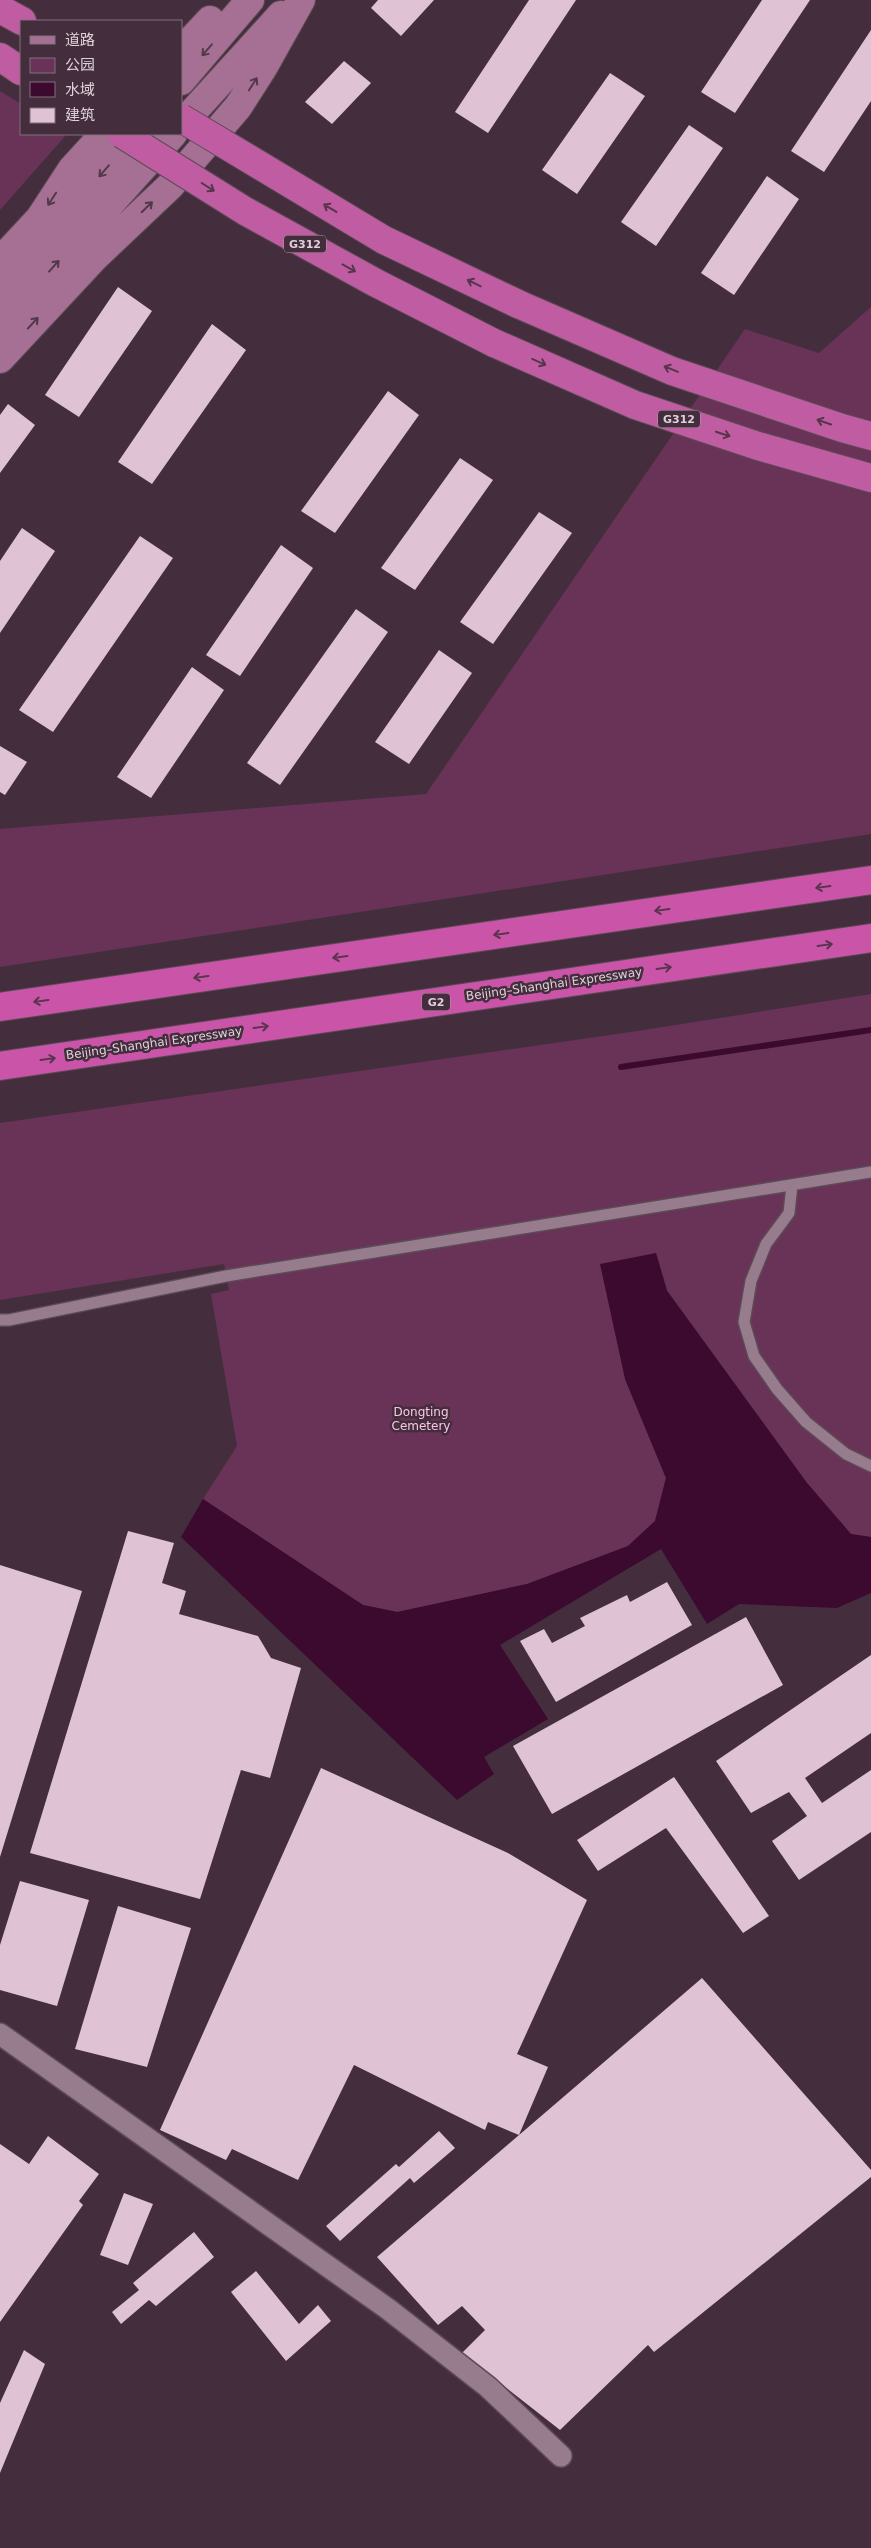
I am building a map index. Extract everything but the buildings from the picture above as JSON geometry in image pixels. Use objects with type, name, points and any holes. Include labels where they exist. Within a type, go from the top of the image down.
[{"type":"highway","points":[[0,9],[20,20]]},
{"type":"highway","points":[[0,58],[20,70]]},
{"type":"highway","points":[[182,119],[384,240],[518,304],[672,370],[842,428],[871,436]]},
{"type":"highway","name":"G312","points":[[124,135],[245,211],[376,283],[494,343],[635,405],[758,446],[871,478]]},
{"type":"highway","points":[[0,1007],[871,880]]},
{"type":"highway","name":"Beijing–Shanghai Expressway","points":[[0,1066],[871,938]]},
{"type":"main road","points":[[182,50],[211,19],[234,0]]},
{"type":"main road","points":[[182,80],[250,0]]},
{"type":"main road","points":[[182,124],[294,0]]},
{"type":"main road","points":[[0,359],[95,257],[170,186],[238,107],[263,68],[301,0]]},
{"type":"main road","points":[[0,261],[40,218],[72,169],[103,135]]},
{"type":"main road","points":[[0,326],[8,294],[135,135]]},
{"type":"main road","points":[[8,294],[172,135]]},
{"type":"street","points":[[0,2034],[388,2309],[488,2387],[561,2456]]},
{"type":"lane","points":[[3,1322],[226,1276],[871,1172]]},
{"type":"lane","points":[[792,1185],[789,1213],[766,1244],[751,1281],[744,1322],[754,1356],[777,1389],[800,1415],[846,1454],[871,1466]]},
{"type":"green space","points":[[0,91],[20,103],[20,135],[66,135],[0,210]]},
{"type":"green space","points":[[871,307],[871,834],[0,967],[0,829],[426,794],[745,329],[819,353]]},
{"type":"green space","name":"Dongting Cemetery","points":[[871,994],[871,1537],[851,1534],[807,1483],[667,1290],[656,1253],[625,1379],[666,1478],[655,1521],[628,1546],[527,1584],[398,1612],[363,1605],[203,1499],[237,1446],[211,1294],[229,1290],[224,1264],[0,1300],[0,1123],[644,1030]]},
{"type":"water","points":[[656,1253],[667,1291],[807,1483],[851,1534],[871,1537],[871,1593],[837,1608],[739,1604],[707,1624],[661,1549],[500,1645],[548,1719],[484,1757],[494,1774],[457,1800],[181,1537],[203,1499],[363,1605],[397,1612],[527,1584],[628,1546],[655,1521],[666,1478],[625,1379],[600,1264]]},
{"type":"waterway","points":[[621,1067],[871,1030]]}]
